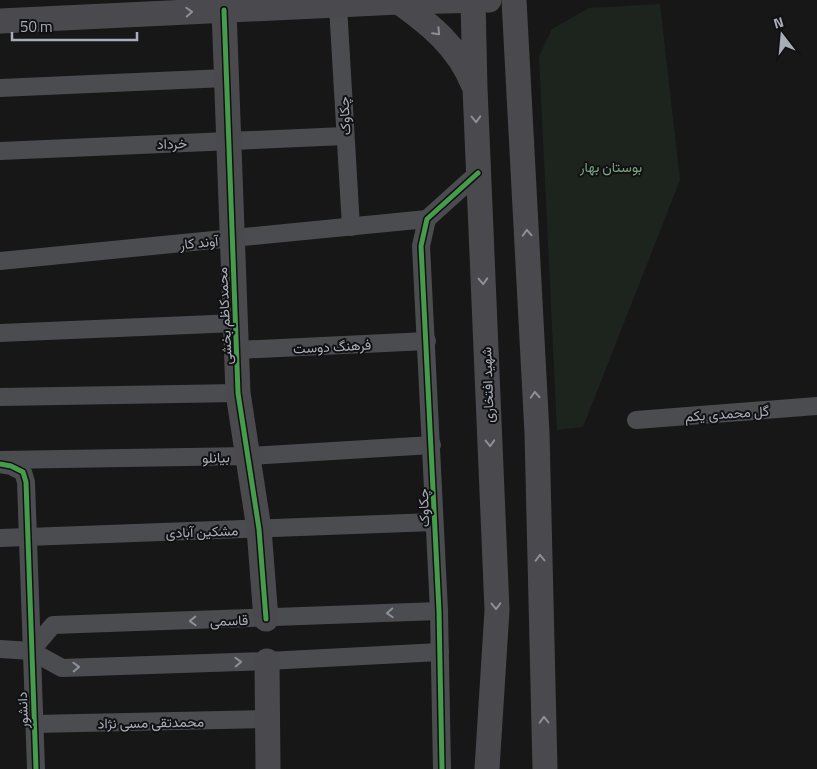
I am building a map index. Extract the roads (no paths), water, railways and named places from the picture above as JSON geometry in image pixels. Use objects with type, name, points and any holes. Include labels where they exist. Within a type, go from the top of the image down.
[{"type":"main road","points":[[0,21],[399,2],[479,0]]},
{"type":"main road","name":"شهید افتخاری","points":[[479,0],[475,88],[497,610],[487,769]]},
{"type":"main road","points":[[514,0],[538,433],[545,769]]},
{"type":"main road","points":[[399,2],[433,26],[450,45],[466,67],[475,88]]},
{"type":"main road","name":"محمدکاظم بخشی","points":[[224,10],[238,393],[250,456],[259,529],[266,619]]},
{"type":"main road","points":[[267,661],[268,769]]},
{"type":"street","name":"چکاوک","points":[[338,6],[344,136],[351,226]]},
{"type":"street","points":[[0,88],[226,78]]},
{"type":"street","name":"خرداد","points":[[0,151],[344,136]]},
{"type":"street","points":[[427,219],[478,173]]},
{"type":"street","name":"چکاوک","points":[[427,219],[422,246],[439,611],[442,769]]},
{"type":"street","name":"آوند کار","points":[[0,261],[427,219]]},
{"type":"street","points":[[0,333],[236,323]]},
{"type":"street","name":"فرهنگ دوست","points":[[237,350],[427,341]]},
{"type":"street","points":[[0,397],[238,393]]},
{"type":"street","name":"گل محمدی یکم","points":[[636,420],[817,406]]},
{"type":"street","name":"بیانلو","points":[[0,462],[250,456],[432,445]]},
{"type":"street","name":"دانشور","points":[[0,462],[23,472],[26,482],[36,769]]},
{"type":"street","name":"مشکین آبادی","points":[[0,538],[434,522]]},
{"type":"street","name":"قاسمی","points":[[31,650],[53,625],[266,619],[439,611]]},
{"type":"street","points":[[0,649],[31,650],[62,668],[267,661],[440,652]]},
{"type":"street","name":"محمدتقی مسی نژاد","points":[[34,724],[268,720]]},
{"type":"park label","name":"بوستان بهار","points":[[611,166]]}]
